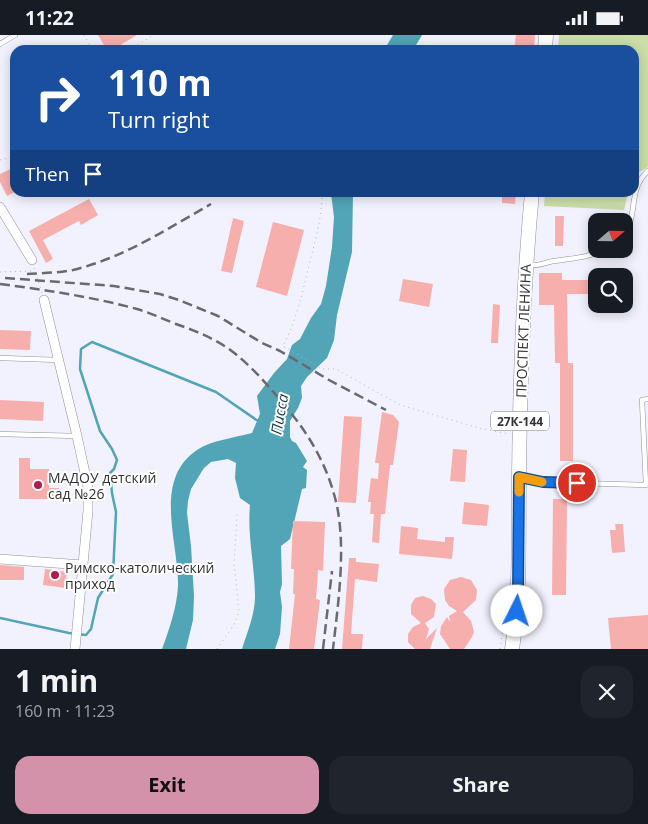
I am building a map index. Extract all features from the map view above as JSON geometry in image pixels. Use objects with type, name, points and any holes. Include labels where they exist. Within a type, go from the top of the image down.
[{"type":"main road","name":"ПРОСПЕКТ ЛЕНИНА","points":[[512,649],[518,597],[519,477],[525,265],[532,197]]},
{"type":"street","points":[[0,207],[32,260]]},
{"type":"street","points":[[44,300],[78,437],[88,487],[88,511],[75,649]]},
{"type":"street","points":[[0,559],[83,565]]},
{"type":"lane","points":[[0,44],[15,35]]},
{"type":"lane","points":[[639,180],[648,171]]},
{"type":"lane","points":[[632,213],[635,197]]},
{"type":"lane","points":[[525,265],[537,266],[588,256]]},
{"type":"lane","points":[[0,358],[59,360]]},
{"type":"lane","points":[[519,477],[543,482],[647,485],[642,400],[648,399]]},
{"type":"lane","points":[[0,434],[78,437]]},
{"type":"path","points":[[137,45],[154,35]]},
{"type":"path","points":[[322,197],[322,211],[306,278],[293,327],[283,346],[322,369],[336,369],[400,405],[480,428],[520,436]]},
{"type":"path","points":[[32,260],[44,300]]},
{"type":"path","points":[[0,272],[35,271]]},
{"type":"path","points":[[217,649],[234,625],[239,611],[234,564],[237,514]]},
{"type":"path","points":[[500,649],[505,615]]},
{"type":"green space","points":[[559,35],[648,35],[648,167],[639,172],[639,45],[558,45]]},
{"type":"green space","points":[[545,197],[627,197],[624,210],[544,206]]},
{"type":"water","points":[[393,35],[422,35],[416,45],[387,45]]},
{"type":"water","name":"Писса","points":[[332,197],[353,197],[352,252],[337,315],[334,340],[327,358],[307,377],[301,386],[302,398],[290,421],[290,437],[307,461],[303,467],[307,470],[306,488],[302,489],[290,539],[281,546],[282,584],[280,592],[282,607],[280,634],[275,649],[242,649],[255,603],[249,517],[250,505],[240,498],[235,478],[236,463],[228,459],[211,462],[204,468],[191,489],[187,513],[194,596],[193,620],[186,649],[162,649],[170,626],[178,586],[171,513],[171,495],[175,478],[183,463],[197,450],[216,442],[252,433],[260,414],[257,396],[287,359],[292,345],[300,339],[321,304],[332,247],[334,217]]},
{"type":"building","points":[[98,35],[137,35],[120,45],[104,45]]},
{"type":"building","points":[[516,35],[535,35],[534,45],[515,45]]},
{"type":"building","points":[[10,169],[10,194],[7,196],[0,182],[0,174]]},
{"type":"building","points":[[502,197],[516,197],[515,204],[502,203]]},
{"type":"building","points":[[89,199],[98,215],[81,225],[79,221],[43,240],[53,259],[46,263],[29,231]]},
{"type":"building","points":[[555,216],[564,216],[563,246],[555,246]]},
{"type":"building","points":[[233,218],[244,221],[232,273],[221,271]]},
{"type":"building","points":[[273,222],[304,230],[287,296],[256,287]]},
{"type":"building","points":[[539,273],[562,273],[562,280],[588,280],[588,294],[567,294],[568,363],[573,363],[573,461],[560,461],[560,363],[555,363],[554,305],[539,305]]},
{"type":"building","points":[[403,279],[433,284],[429,307],[399,301]]},
{"type":"building","points":[[493,304],[500,305],[498,343],[491,343]]},
{"type":"building","points":[[0,330],[31,331],[30,350],[0,349]]},
{"type":"building","points":[[0,400],[44,402],[43,421],[0,419]]},
{"type":"building","points":[[382,412],[393,415],[399,422],[393,465],[390,465],[385,514],[381,514],[379,543],[372,542],[374,514],[370,514],[371,502],[368,502],[371,478],[378,479],[379,463],[375,463]]},
{"type":"building","points":[[344,416],[362,417],[356,503],[338,502]]},
{"type":"building","points":[[453,449],[467,450],[465,482],[450,481]]},
{"type":"building","points":[[19,458],[30,458],[30,469],[49,469],[49,488],[59,488],[59,499],[19,499]]},
{"type":"building","points":[[553,499],[567,499],[566,595],[552,595]]},
{"type":"building","points":[[464,502],[489,505],[487,526],[462,524]]},
{"type":"building","points":[[293,521],[325,522],[323,571],[318,570],[316,599],[320,600],[314,649],[289,649],[295,594],[293,594],[294,569],[291,569]]},
{"type":"building","points":[[615,524],[623,524],[625,552],[612,553],[610,530],[616,530]]},
{"type":"building","points":[[401,526],[418,528],[417,539],[445,542],[445,537],[454,537],[452,559],[399,554]]},
{"type":"building","points":[[349,558],[356,558],[356,562],[379,564],[377,582],[355,579],[351,634],[363,634],[362,649],[342,649]]},
{"type":"building","points":[[0,565],[24,567],[24,580],[0,580]]},
{"type":"building","name":"Римско-католический приход","points":[[45,569],[67,572],[65,588],[43,585]]},
{"type":"building","points":[[461,577],[471,580],[477,590],[476,600],[463,612],[471,621],[474,632],[464,649],[450,649],[440,634],[441,626],[447,617],[450,622],[449,616],[457,611],[449,606],[445,600],[444,589],[450,580]]},
{"type":"building","points":[[423,596],[431,599],[436,604],[434,617],[425,623],[429,629],[426,639],[437,628],[430,649],[415,649],[408,642],[408,634],[413,627],[421,623],[411,614],[411,605],[415,598]]},
{"type":"building","points":[[648,615],[648,649],[611,649],[608,618]]},
{"type":"waterway","points":[[0,618],[86,635],[91,629],[98,598],[113,574],[116,512],[110,473],[114,469],[117,460],[100,431],[80,369],[81,349],[92,342],[216,392],[258,421]]},
{"type":"railway","points":[[27,274],[73,270],[91,265],[144,242],[211,204]]},
{"type":"railway","points":[[5,278],[114,286],[160,294],[179,300],[218,316],[262,343],[280,351],[329,380],[386,410]]},
{"type":"railway","points":[[0,284],[86,297],[147,312],[220,343],[240,357],[264,381],[291,413],[316,450],[328,477],[337,506],[340,523],[341,559],[333,649]]},
{"type":"railway","points":[[323,649],[332,571]]},
{"type":"slow traffic","points":[[519,492],[519,477],[542,482]]},
{"type":"place","name":"МАДОУ детский сад №26","points":[[38,485]]},
{"type":"place","name":"Римско-католический приход","points":[[55,575]]},
{"type":"route","points":[[517,611],[519,477],[543,482],[577,483]]}]
